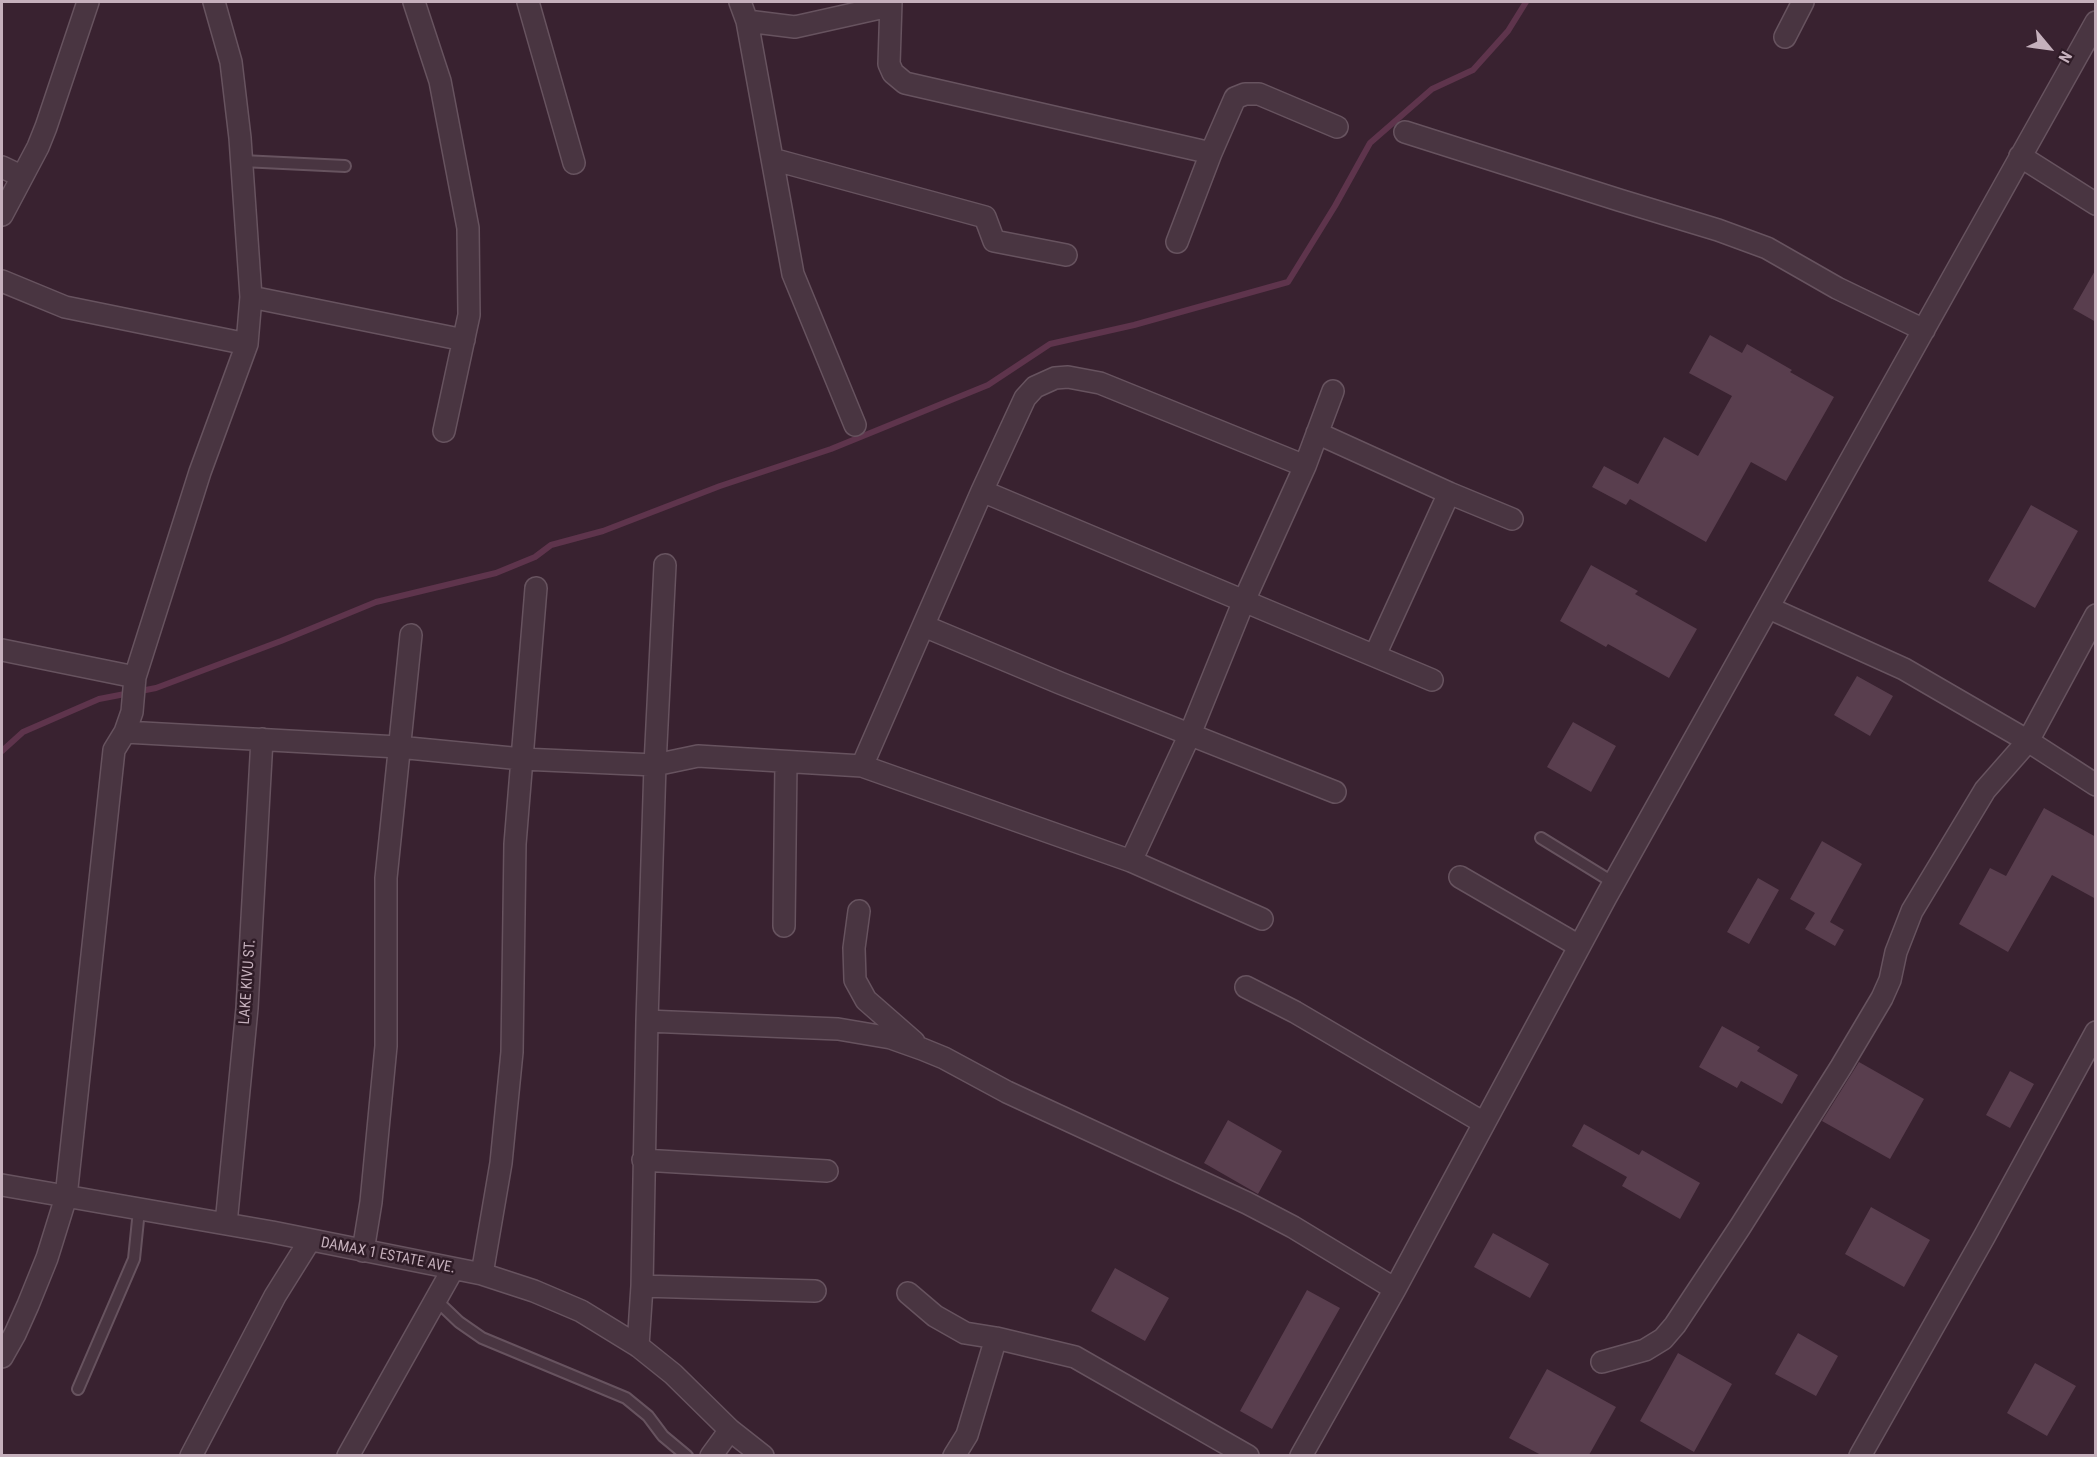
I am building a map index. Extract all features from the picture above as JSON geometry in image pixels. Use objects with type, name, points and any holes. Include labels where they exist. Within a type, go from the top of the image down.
[{"type":"street","points":[[2,215],[38,147],[88,2]]},
{"type":"street","points":[[2,1357],[15,1334],[47,1258],[66,1197],[114,750],[129,722],[135,681],[200,472],[247,344],[251,297],[242,161],[231,62],[214,2]]},
{"type":"street","points":[[414,2],[440,81],[468,228],[469,315],[444,431]]},
{"type":"street","points":[[528,2],[574,163]]},
{"type":"street","points":[[1785,36],[1803,2]]},
{"type":"street","points":[[855,425],[793,274],[744,11],[795,27],[890,4],[889,64],[899,80],[909,85],[1210,153]]},
{"type":"street","points":[[1301,1455],[1395,1289],[1579,946],[2096,22]]},
{"type":"street","points":[[1177,242],[1210,153],[1235,98],[1245,94],[1259,94],[1337,127]]},
{"type":"street","points":[[1405,132],[1718,230],[1767,248],[1837,288],[1924,330]]},
{"type":"street","points":[[2020,156],[2096,204]]},
{"type":"street","points":[[772,159],[985,217],[994,241],[1066,255]]},
{"type":"street","points":[[2,167],[21,176]]},
{"type":"street","points":[[2,281],[65,307],[247,344]]},
{"type":"street","points":[[251,297],[464,340]]},
{"type":"street","points":[[862,766],[982,491],[1025,398],[1035,387],[1045,381],[1061,377],[1100,383],[1305,466]]},
{"type":"street","points":[[1131,861],[1190,734],[1243,603],[1305,466],[1333,392]]},
{"type":"street","points":[[1317,433],[1512,519]]},
{"type":"street","points":[[982,491],[1243,603],[1432,680]]},
{"type":"street","points":[[1375,655],[1449,493]]},
{"type":"street","points":[[638,1346],[642,1286],[655,765],[665,565]]},
{"type":"street","points":[[482,1274],[501,1162],[512,1052],[515,844],[536,588]]},
{"type":"street","points":[[1769,608],[1904,669],[2028,741],[2096,785]]},
{"type":"street","points":[[1602,1362],[1656,1345],[1675,1325],[1797,1137],[1882,998],[1912,911],[1985,790],[2028,741],[2096,615]]},
{"type":"street","points":[[924,626],[1060,683],[1335,792]]},
{"type":"street","points":[[363,1251],[371,1202],[386,1046],[386,878],[411,635]]},
{"type":"street","points":[[2,650],[135,681]]},
{"type":"street","points":[[129,722],[262,739],[398,747],[522,759],[655,765],[698,756],[862,766],[1131,861],[1262,919]]},
{"type":"street","name":"LAKE KIVU ST.","points":[[226,1224],[247,1008],[262,739]]},
{"type":"street","points":[[784,926],[786,762]]},
{"type":"street","points":[[1460,877],[1579,946]]},
{"type":"street","points":[[859,911],[854,948],[855,980],[866,1000],[922,1049]]},
{"type":"street","points":[[1246,987],[1295,1012],[1484,1122]]},
{"type":"street","points":[[647,1021],[838,1029],[891,1038],[922,1049],[944,1058],[1007,1092],[1247,1203],[1293,1227],[1395,1289]]},
{"type":"street","points":[[1860,1455],[1984,1237],[2096,1032]]},
{"type":"street","points":[[644,1160],[826,1171]]},
{"type":"street","name":"DAMAX 1 ESTATE AVE.","points":[[2,1185],[226,1224],[482,1274],[534,1291],[581,1311],[638,1346],[673,1374],[730,1430],[762,1455]]},
{"type":"street","points":[[191,1455],[254,1334],[310,1240]]},
{"type":"street","points":[[348,1455],[453,1269]]},
{"type":"street","points":[[642,1286],[815,1291]]},
{"type":"street","points":[[908,1293],[935,1316],[965,1333],[1075,1357],[1248,1455]]},
{"type":"street","points":[[954,1455],[967,1435],[996,1338]]},
{"type":"street","points":[[711,1455],[730,1430]]},
{"type":"lane","points":[[242,161],[345,166]]},
{"type":"lane","points":[[1541,838],[1614,883]]},
{"type":"lane","points":[[78,1389],[134,1259],[139,1210]]},
{"type":"lane","points":[[436,1300],[459,1322],[482,1338],[626,1398],[648,1416],[663,1436],[687,1455]]},
{"type":"building","points":[[2096,269],[2096,322],[2073,309]]},
{"type":"building","points":[[1710,335],[1742,353],[1747,344],[1834,397],[1786,481],[1751,462],[1706,542],[1630,499],[1626,505],[1592,487],[1604,466],[1638,484],[1664,437],[1698,456],[1732,396],[1689,373]]},
{"type":"building","points":[[2031,505],[2078,531],[2035,608],[1988,581]]},
{"type":"building","points":[[1591,565],[1638,591],[1635,594],[1697,629],[1669,678],[1608,644],[1606,647],[1560,621]]},
{"type":"building","points":[[1857,676],[1893,696],[1870,736],[1834,715]]},
{"type":"building","points":[[1573,722],[1616,746],[1591,792],[1547,767]]},
{"type":"building","points":[[2044,808],[2096,837],[2096,899],[2052,875],[2008,952],[1959,924],[1990,868],[2006,876]]},
{"type":"building","points":[[1822,841],[1862,864],[1830,922],[1844,930],[1835,946],[1805,929],[1815,913],[1790,899]]},
{"type":"building","points":[[1758,878],[1779,890],[1749,944],[1727,932]]},
{"type":"building","points":[[1722,1026],[1760,1047],[1757,1051],[1798,1075],[1782,1104],[1741,1081],[1737,1088],[1699,1067]]},
{"type":"building","points":[[1859,1062],[1924,1099],[1890,1159],[1822,1121]]},
{"type":"building","points":[[2010,1071],[2034,1084],[2010,1128],[1986,1115]]},
{"type":"building","points":[[1228,1120],[1282,1151],[1258,1194],[1204,1163]]},
{"type":"building","points":[[1584,1124],[1639,1155],[1642,1150],[1700,1183],[1680,1219],[1622,1186],[1627,1177],[1572,1146]]},
{"type":"building","points":[[1871,1207],[1930,1240],[1904,1287],[1845,1254]]},
{"type":"building","points":[[1493,1233],[1549,1264],[1530,1298],[1474,1267]]},
{"type":"building","points":[[1115,1268],[1169,1298],[1145,1341],[1091,1311]]},
{"type":"building","points":[[1307,1290],[1340,1308],[1272,1429],[1240,1411]]},
{"type":"building","points":[[1798,1333],[1838,1356],[1816,1396],[1775,1374]]},
{"type":"building","points":[[1678,1353],[1732,1384],[1694,1452],[1640,1421]]},
{"type":"building","points":[[2035,1363],[2076,1386],[2047,1436],[2007,1413]]},
{"type":"building","points":[[1547,1369],[1616,1407],[1589,1455],[1541,1455],[1509,1438]]},
{"type":"waterway","points":[[2,751],[23,732],[99,699],[156,688],[376,602],[496,573],[535,557],[551,545],[603,531],[720,486],[831,449],[988,385],[1050,344],[1134,325],[1288,282],[1335,206],[1370,143],[1432,89],[1473,70],[1508,31],[1526,2]]}]
